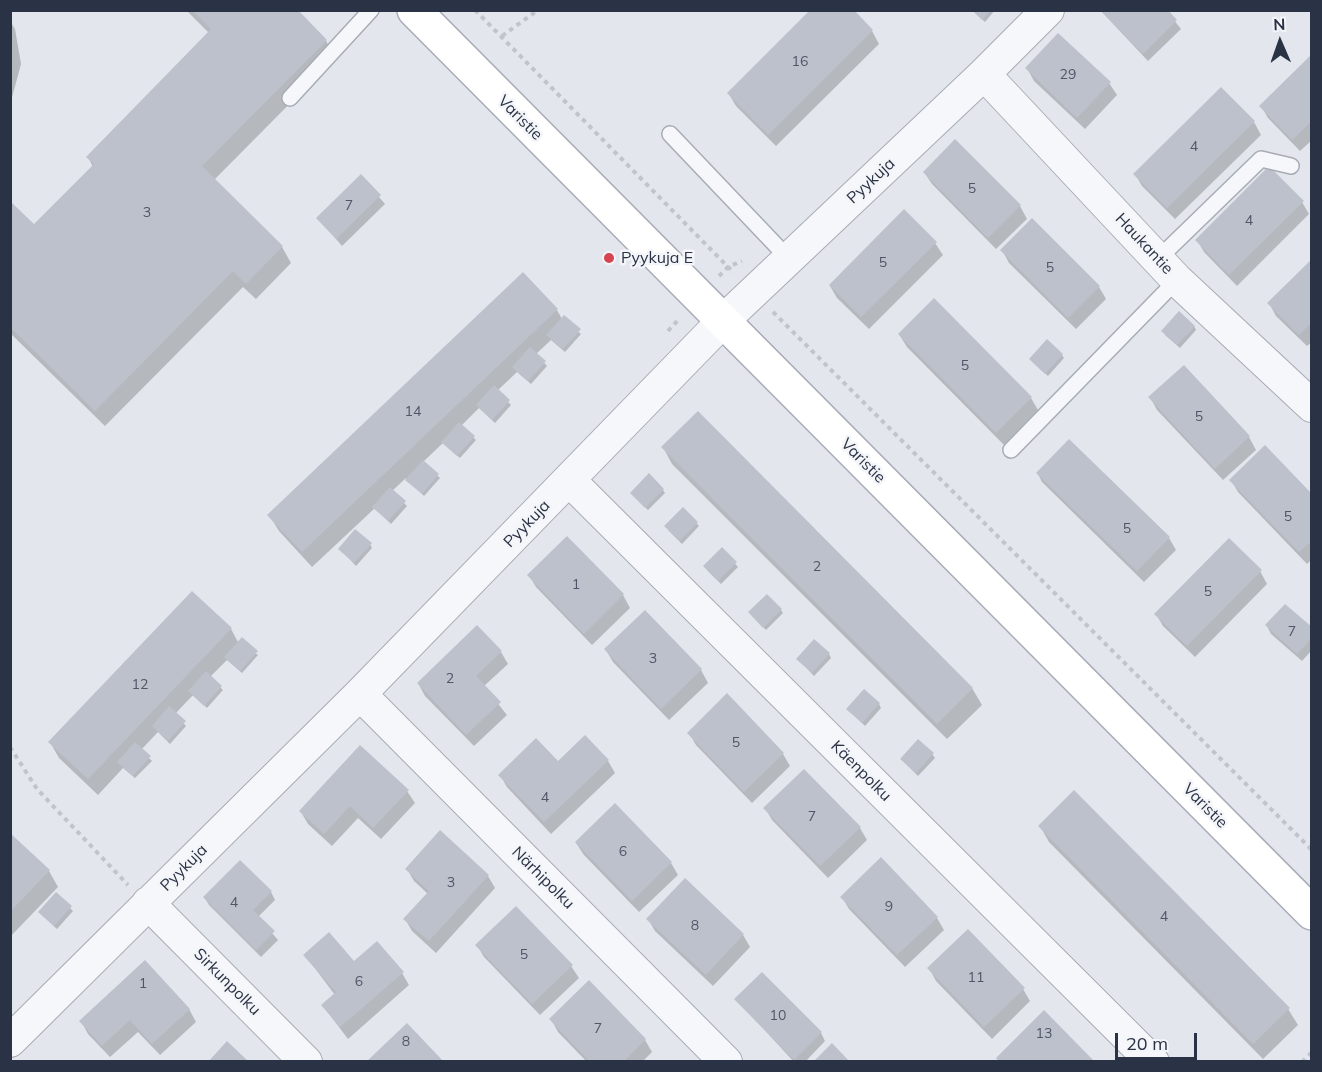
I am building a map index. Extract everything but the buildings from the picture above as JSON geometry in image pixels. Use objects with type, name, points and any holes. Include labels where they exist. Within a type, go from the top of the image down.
[{"type":"street","name":"Varistie","points":[[414,10],[1311,914]]},
{"type":"street","name":"Pyykuja","points":[[10,1041],[140,896],[360,694],[724,320],[984,74],[1048,10]]},
{"type":"street","name":"Haukantie","points":[[984,74],[1168,269],[1311,406]]},
{"type":"street","name":"Käenpolku","points":[[569,480],[1153,1062]]},
{"type":"street","name":"Närhipolku","points":[[360,694],[726,1062]]},
{"type":"street","name":"Sirkunpolku","points":[[140,896],[306,1062]]},
{"type":"lane","points":[[290,98],[371,10]]},
{"type":"lane","points":[[669,135],[789,259]]},
{"type":"lane","points":[[1011,450],[1261,159],[1291,166]]},
{"type":"path","points":[[475,10],[754,293],[1311,850]]},
{"type":"path","points":[[502,36],[538,10]]},
{"type":"path","points":[[10,747],[37,789],[140,896]]},
{"type":"path","points":[[1302,1062],[1311,1052]]},
{"type":"place","name":"Pyykuja E","points":[[609,258]]}]
